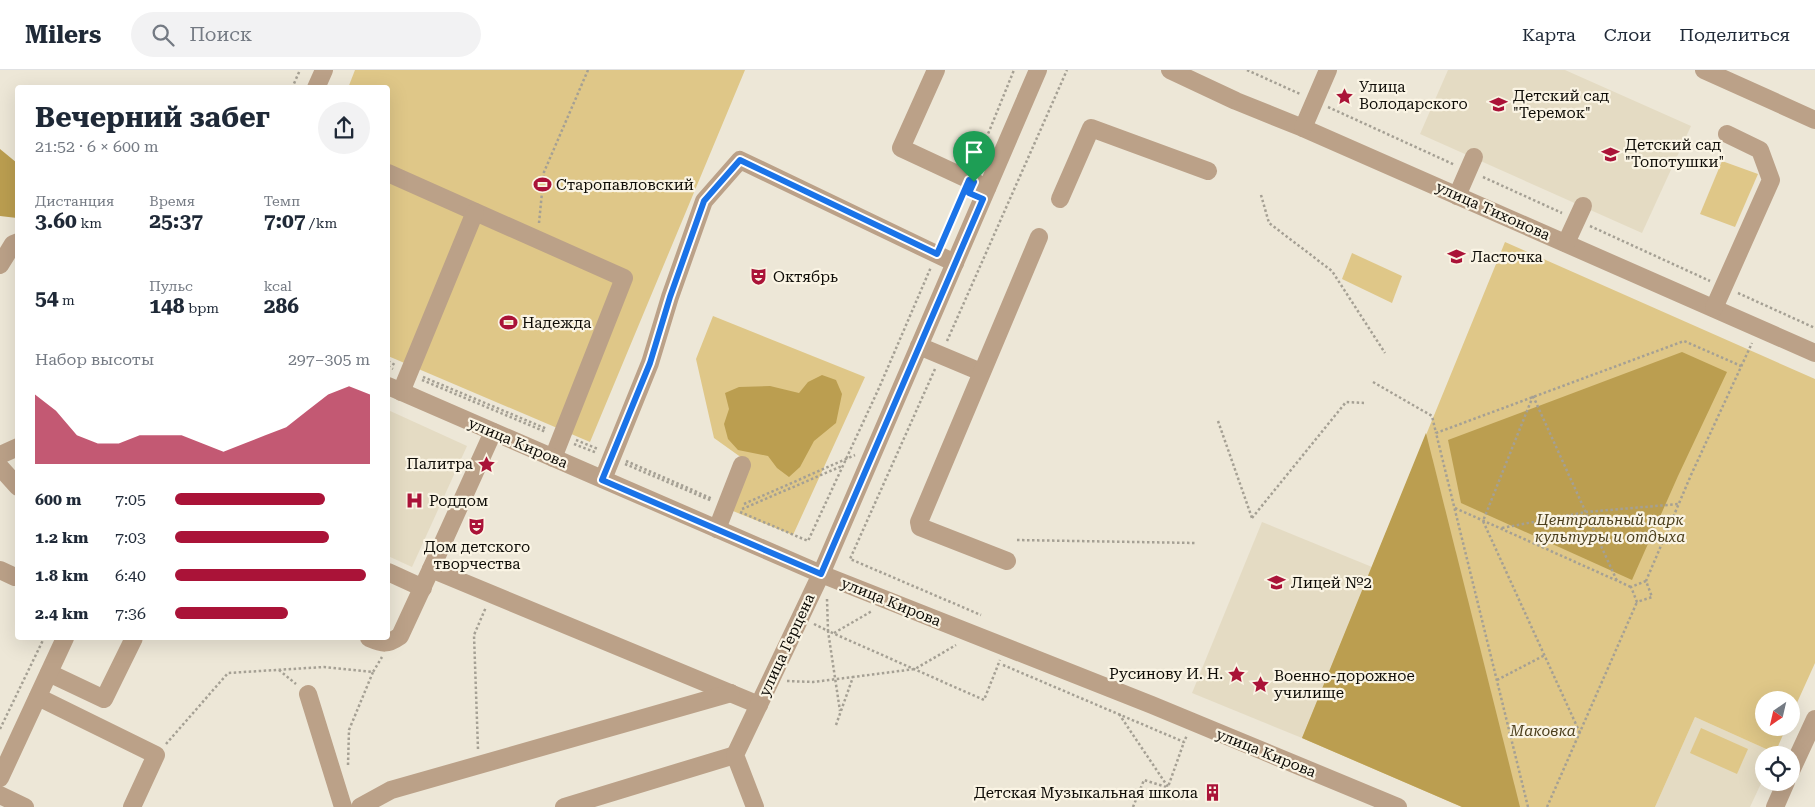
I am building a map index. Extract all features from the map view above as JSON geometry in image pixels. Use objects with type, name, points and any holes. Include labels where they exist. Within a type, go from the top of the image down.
[{"type":"street","points":[[317,85],[324,70]]},
{"type":"street","points":[[936,70],[900,148],[985,194]]},
{"type":"street","name":"улица Герцена","points":[[735,755],[821,574],[1038,70]]},
{"type":"street","name":"улица Тихонова","points":[[1170,70],[1236,101],[1303,128],[1815,353]]},
{"type":"street","points":[[1303,128],[1328,70]]},
{"type":"street","points":[[1704,70],[1815,120]]},
{"type":"street","points":[[1060,199],[1091,128],[1208,171]]},
{"type":"street","points":[[1714,308],[1725,287],[1771,180],[1760,150],[1727,134]]},
{"type":"street","points":[[602,480],[650,363],[670,297],[704,201],[740,160],[955,263]]},
{"type":"street","points":[[1457,196],[1471,164]]},
{"type":"street","points":[[914,168],[966,185]]},
{"type":"street","points":[[390,174],[624,278],[553,458]]},
{"type":"street","points":[[394,389],[410,371],[475,212]]},
{"type":"street","points":[[1566,243],[1580,213]]},
{"type":"street","points":[[1007,561],[919,525],[981,372],[1039,237]]},
{"type":"street","points":[[0,265],[15,243]]},
{"type":"street","points":[[919,346],[981,372]]},
{"type":"street","name":"улица Кирова","points":[[394,389],[821,574],[1152,705],[1398,807]]},
{"type":"street","points":[[374,640],[381,643],[391,642],[400,636],[493,432]]},
{"type":"street","points":[[4,455],[15,480]]},
{"type":"street","points":[[717,529],[742,465]]},
{"type":"street","points":[[431,570],[759,705]]},
{"type":"street","points":[[390,573],[423,588]]},
{"type":"street","points":[[2,771],[64,640]]},
{"type":"street","points":[[92,723],[133,640]]},
{"type":"street","points":[[49,673],[104,699]]},
{"type":"street","points":[[360,807],[391,790],[731,693]]},
{"type":"street","points":[[308,694],[341,799]]},
{"type":"street","points":[[38,697],[156,755],[132,807]]},
{"type":"street","points":[[1800,752],[1815,720]]},
{"type":"street","points":[[570,806],[735,755],[754,807]]},
{"type":"street","points":[[1775,807],[1782,791]]},
{"type":"street","points":[[0,795],[25,807]]},
{"type":"path","points":[[293,85],[300,70]]},
{"type":"path","points":[[535,239],[538,232],[544,172],[588,70]]},
{"type":"path","points":[[844,465],[737,511],[808,541],[844,465],[937,254],[1014,70]]},
{"type":"path","points":[[981,615],[850,559],[1067,70]]},
{"type":"path","points":[[1247,70],[1315,101],[1471,164],[1580,213],[1725,287],[1815,328]]},
{"type":"path","points":[[1262,195],[1269,223],[1332,271],[1385,353]]},
{"type":"path","points":[[1436,433],[1684,341],[1741,366]]},
{"type":"path","points":[[1637,602],[1652,597],[1646,581],[1678,504],[1748,350]]},
{"type":"path","points":[[390,362],[736,508],[846,460],[855,455],[858,447]]},
{"type":"path","points":[[1373,382],[1432,416],[1528,807]]},
{"type":"path","points":[[1534,396],[1617,581]]},
{"type":"path","points":[[1534,396],[1483,521],[1580,733]]},
{"type":"path","points":[[1218,421],[1252,518],[1346,402],[1364,403]]},
{"type":"path","points":[[1500,528],[1586,512],[1678,504]]},
{"type":"path","points":[[1455,508],[1631,587],[1646,581]]},
{"type":"path","points":[[1017,540],[1194,543]]},
{"type":"path","points":[[1547,807],[1637,602],[1631,587]]},
{"type":"path","points":[[827,592],[828,630],[840,712]]},
{"type":"path","points":[[478,765],[474,635],[491,594]]},
{"type":"path","points":[[834,633],[872,611]]},
{"type":"path","points":[[807,621],[984,700],[1006,648]]},
{"type":"path","points":[[0,729],[43,640]]},
{"type":"path","points":[[341,799],[347,773],[348,730],[373,672],[391,642]]},
{"type":"path","points":[[780,681],[813,682],[915,669],[956,645]]},
{"type":"path","points":[[1497,680],[1544,656]]},
{"type":"path","points":[[156,755],[228,673],[324,667],[373,672]]},
{"type":"path","points":[[279,670],[308,694]]},
{"type":"path","points":[[836,725],[853,677]]},
{"type":"path","points":[[1119,714],[1168,787]]},
{"type":"path","points":[[1168,787],[1184,742]]},
{"type":"path","points":[[1133,807],[1144,780],[1168,787]]},
{"type":"shaded area","points":[[1448,70],[1565,70],[1691,126],[1642,233],[1420,134]]},
{"type":"shaded area","name":"Роддом","points":[[390,411],[467,446],[412,567],[390,557]]},
{"type":"shaded area","points":[[1262,522],[1372,567],[1302,738],[1192,693]]},
{"type":"shaded area","points":[[1695,717],[1759,746],[1755,746],[1755,791],[1757,791],[1750,807],[1655,807]]},
{"type":"green space","name":"Старопавловский","points":[[355,70],[745,70],[590,442],[390,357],[390,85],[349,85]]},
{"type":"green space","points":[[0,149],[15,161],[15,218],[0,216]]},
{"type":"green space","points":[[1722,161],[1758,174],[1735,227],[1700,214]]},
{"type":"green space","name":"Центральный парк культуры и отдыха","points":[[1505,242],[1815,379],[1815,663],[1800,696],[1800,691],[1755,691],[1755,736],[1782,736],[1778,746],[1759,746],[1695,717],[1655,807],[1462,807],[1302,738]]},
{"type":"green space","points":[[1352,253],[1402,276],[1392,303],[1342,279]]},
{"type":"green space","points":[[713,316],[865,377],[793,535],[728,509],[749,463],[714,438],[696,359]]},
{"type":"green space","points":[[1682,352],[1727,372],[1632,580],[1461,503],[1448,440]]},
{"type":"green space","points":[[822,375],[836,380],[842,394],[836,423],[814,441],[800,467],[789,477],[777,468],[768,456],[738,450],[728,439],[724,424],[729,409],[725,393],[739,387],[770,386],[799,393],[808,382]]},
{"type":"green space","points":[[1426,433],[1520,807],[1462,807],[1302,738]]},
{"type":"green space","points":[[1701,728],[1748,749],[1737,774],[1690,753]]},
{"type":"place","name":"Улица Володарского","points":[[1345,96]]},
{"type":"place","name":"Детский сад \"Теремок\"","points":[[1499,105]]},
{"type":"place","name":"Детский сад \"Топотушки\"","points":[[1611,154]]},
{"type":"place","name":"Старопавловский","points":[[542,185]]},
{"type":"place","name":"Ласточка","points":[[1457,257]]},
{"type":"place","name":"Октябрь","points":[[759,277]]},
{"type":"place","name":"Надежда","points":[[508,323]]},
{"type":"place","name":"Палитра","points":[[487,464]]},
{"type":"place","name":"Роддом","points":[[415,501]]},
{"type":"place","name":"Дом детского творчества","points":[[477,526]]},
{"type":"place","name":"Лицей №2","points":[[1277,583]]},
{"type":"place","name":"Русинову И. Н.","points":[[1237,674]]},
{"type":"place","name":"Военно-дорожное училище","points":[[1260,685]]},
{"type":"place","name":"Детская Музыкальная школа","points":[[1212,793]]},
{"type":"route","points":[[740,160],[937,254],[969,180],[974,182],[969,193],[983,199],[821,574],[602,480],[650,363],[670,297],[704,201],[740,160]]},
{"type":"park label","name":"Маковка","points":[[1543,731]]}]
